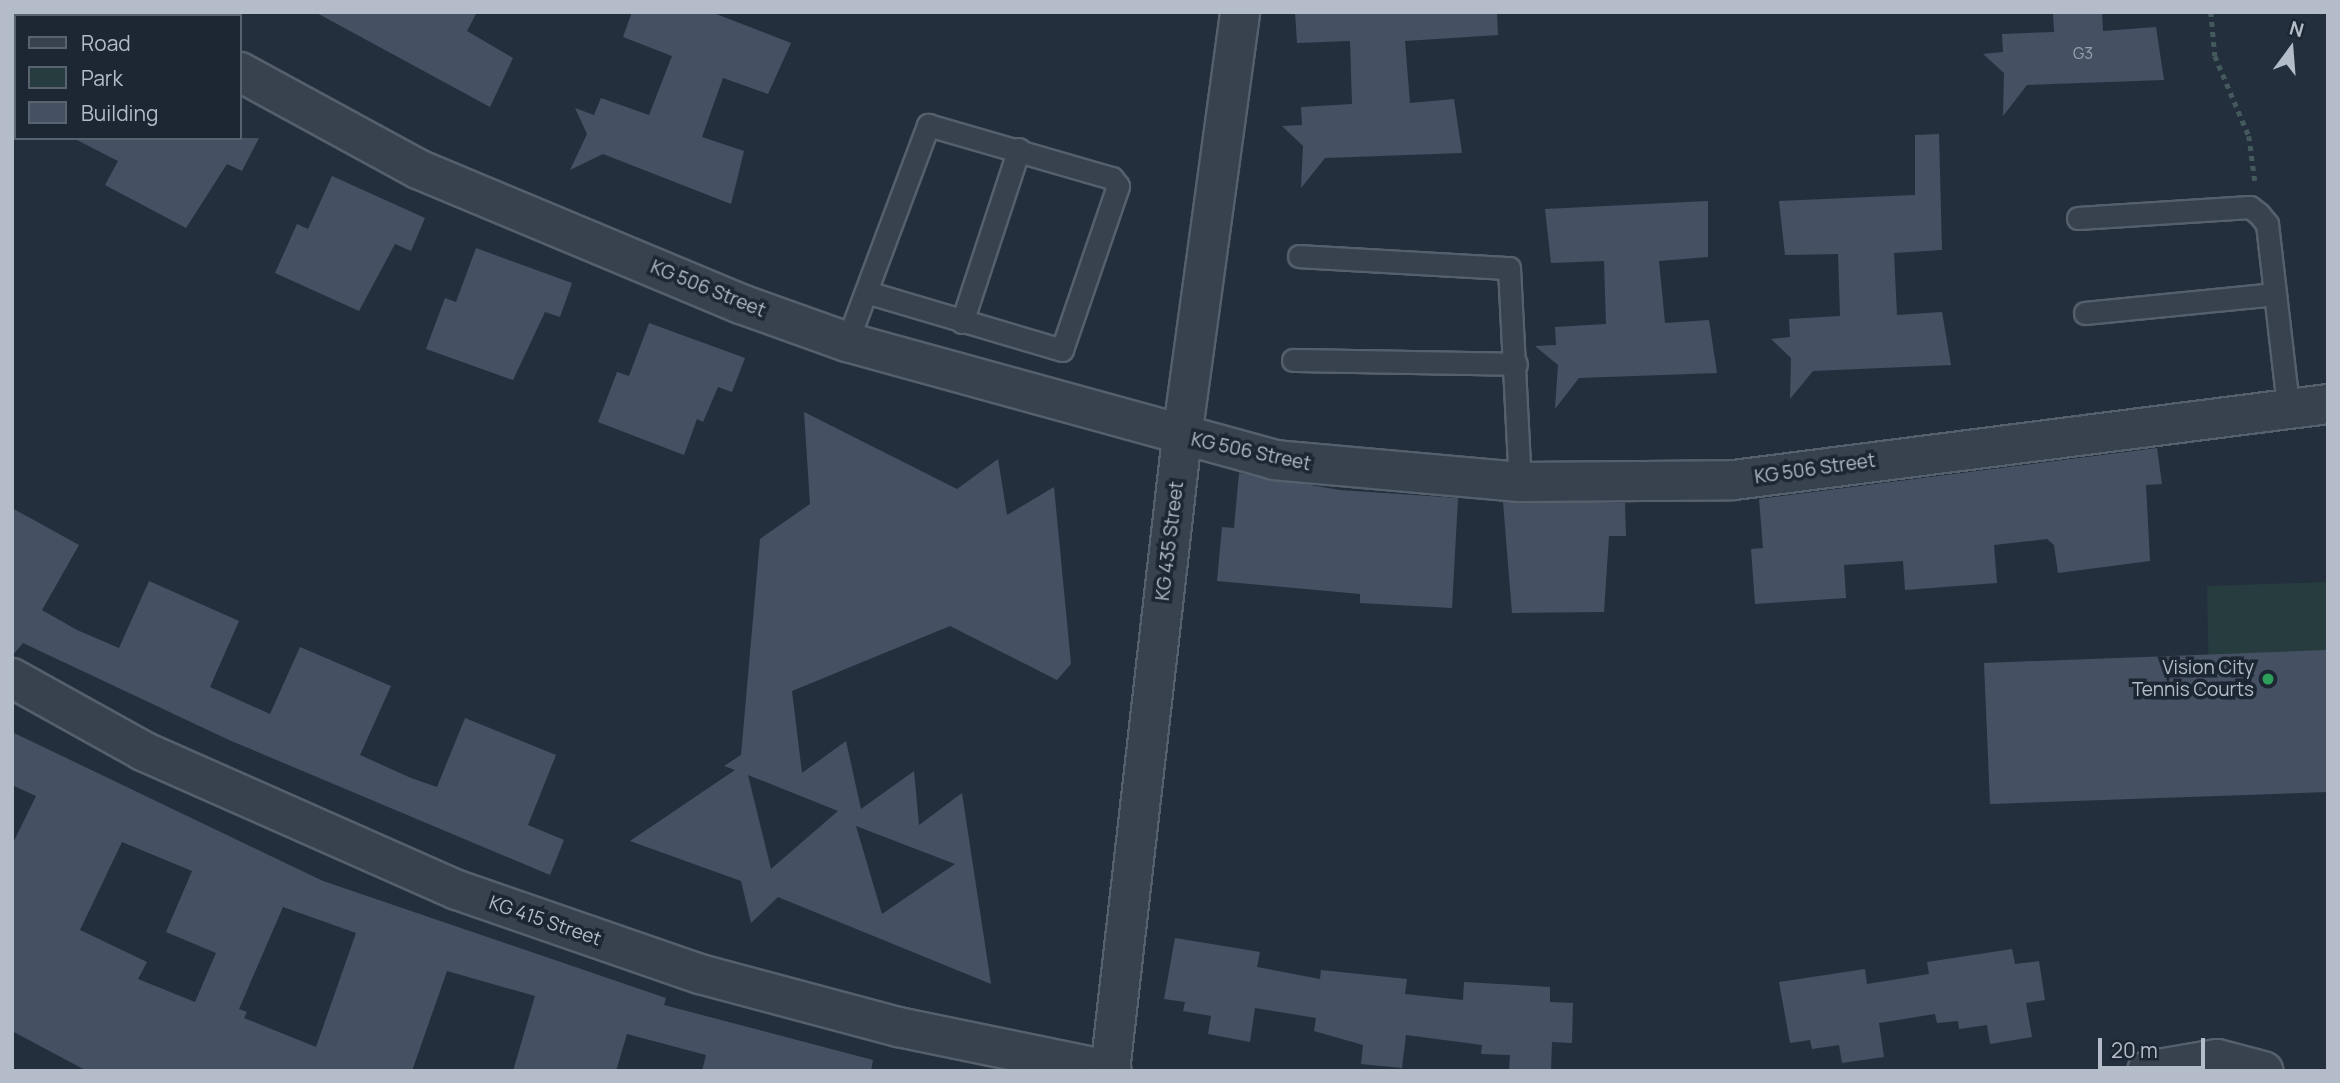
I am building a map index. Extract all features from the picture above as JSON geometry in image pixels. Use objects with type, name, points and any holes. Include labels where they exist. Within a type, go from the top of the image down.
[{"type":"street","name":"KG 435 Street","points":[[1111,1071],[1182,437],[1240,12]]},
{"type":"street","name":"KG 506 Street","points":[[242,73],[418,169],[548,228],[847,342],[1182,437],[1274,460],[1520,482],[1734,480],[2288,406],[2328,404]]},
{"type":"street","name":"KG 415 Street","points":[[12,678],[143,751],[457,890],[700,975],[898,1027],[1111,1071]]},
{"type":"street","points":[[2147,1071],[2217,1059],[2263,1071]]},
{"type":"lane","points":[[847,342],[869,293],[928,125],[1019,149],[1118,186],[1093,268],[1062,350],[869,293]]},
{"type":"lane","points":[[962,322],[1019,149]]},
{"type":"lane","points":[[2078,218],[2250,207],[2259,214],[2267,224],[2288,406]]},
{"type":"lane","points":[[1299,256],[1509,268],[1520,482]]},
{"type":"lane","points":[[2085,313],[2275,294]]},
{"type":"lane","points":[[1293,360],[1516,364]]},
{"type":"path","points":[[2211,12],[2215,56],[2249,136],[2259,214]]},
{"type":"green space","name":"Vision City Tennis Courts","points":[[2328,582],[2328,773],[2211,776],[2207,586]]},
{"type":"building","points":[[315,12],[477,12],[467,31],[513,58],[490,107]]},
{"type":"building","points":[[632,12],[711,12],[791,43],[768,94],[723,78],[702,137],[744,151],[731,204],[603,154],[570,170],[587,134],[575,108],[594,115],[601,98],[649,115],[672,56],[623,37]]},
{"type":"building","points":[[1295,12],[1497,12],[1498,35],[1405,41],[1410,103],[1454,99],[1462,153],[1325,158],[1301,188],[1303,146],[1282,126],[1302,125],[1301,107],[1352,104],[1350,41],[1297,43]]},
{"type":"building","points":[[2053,12],[2102,12],[2103,31],[2156,27],[2164,80],[2027,85],[2003,116],[2004,73],[1983,54],[2003,52],[2002,34],[2054,32]]},
{"type":"building","points":[[1939,134],[1942,250],[1894,253],[1897,315],[1942,312],[1951,365],[1813,371],[1790,399],[1791,358],[1771,339],[1790,337],[1789,319],[1840,316],[1838,254],[1785,255],[1779,201],[1915,195],[1915,135]]},
{"type":"building","points":[[259,138],[242,171],[227,164],[186,228],[105,185],[118,161],[77,140]]},
{"type":"building","points":[[332,176],[425,218],[411,251],[395,244],[359,311],[275,273],[297,224],[308,229]]},
{"type":"building","points":[[1708,201],[1708,257],[1659,261],[1665,323],[1709,320],[1717,373],[1579,378],[1555,409],[1558,365],[1535,346],[1556,345],[1555,327],[1606,324],[1604,261],[1551,263],[1545,209]]},
{"type":"building","points":[[476,248],[572,283],[560,317],[545,312],[513,380],[426,349],[445,298],[456,302]]},
{"type":"building","points":[[649,323],[745,358],[732,392],[718,387],[703,422],[697,419],[684,455],[598,422],[617,372],[629,376]]},
{"type":"building","points":[[804,412],[957,489],[998,459],[1007,515],[1054,487],[1071,664],[1057,680],[950,626],[792,691],[802,773],[846,741],[861,809],[914,771],[919,825],[962,793],[991,984],[778,897],[751,923],[741,881],[630,841],[735,770],[724,766],[741,755],[760,539],[810,504]],"holes":[[[748,775],[838,811],[771,869]],[[856,826],[908,846],[955,864],[882,914]]]},
{"type":"building","points":[[2157,448],[2162,484],[2146,485],[2150,561],[2058,573],[2054,545],[2047,539],[1994,545],[1997,583],[1905,590],[1903,561],[1844,565],[1846,598],[1755,604],[1751,549],[1763,548],[1759,499]]},
{"type":"building","points":[[1239,473],[1340,490],[1458,498],[1452,608],[1360,603],[1360,594],[1217,581],[1222,527],[1234,528]]},
{"type":"building","points":[[1503,502],[1625,503],[1626,536],[1609,536],[1604,612],[1512,613]]},
{"type":"building","points":[[12,508],[79,545],[42,610],[77,630],[119,648],[149,581],[239,621],[210,687],[270,714],[300,647],[391,686],[360,755],[411,778],[437,787],[465,718],[556,755],[528,825],[564,840],[550,875],[229,740],[23,643],[12,656]]},
{"type":"building","points":[[2328,650],[2328,792],[1990,804],[1984,663]]},
{"type":"building","points":[[12,732],[323,881],[666,998],[664,1005],[873,1060],[871,1071],[702,1071],[706,1055],[627,1034],[616,1071],[513,1071],[535,996],[447,971],[412,1071],[87,1071],[12,1031],[12,845],[36,796],[12,785]],"holes":[[[122,842],[192,871],[166,932],[216,953],[195,1002],[138,979],[147,962],[80,930]],[[283,907],[356,933],[316,1047],[244,1018],[247,1012],[239,1009]]]},
{"type":"building","points":[[1175,938],[1260,952],[1257,967],[1320,979],[1321,970],[1407,979],[1405,994],[1463,1000],[1464,982],[1550,987],[1550,1002],[1573,1003],[1572,1043],[1552,1042],[1551,1071],[1509,1071],[1510,1055],[1481,1054],[1482,1045],[1406,1035],[1402,1068],[1361,1064],[1363,1045],[1314,1031],[1316,1018],[1255,1008],[1250,1042],[1208,1034],[1211,1016],[1183,1011],[1185,1002],[1164,999]]},
{"type":"building","points":[[2012,949],[2015,964],[2039,961],[2045,1000],[2026,1003],[2032,1037],[1990,1044],[1987,1025],[1959,1029],[1958,1021],[1937,1023],[1935,1014],[1879,1023],[1884,1057],[1842,1063],[1839,1045],[1812,1049],[1810,1040],[1790,1043],[1779,982],[1865,969],[1867,984],[1929,974],[1927,962]]},
{"type":"place","name":"Vision City Tennis Courts","points":[[2268,679]]}]
